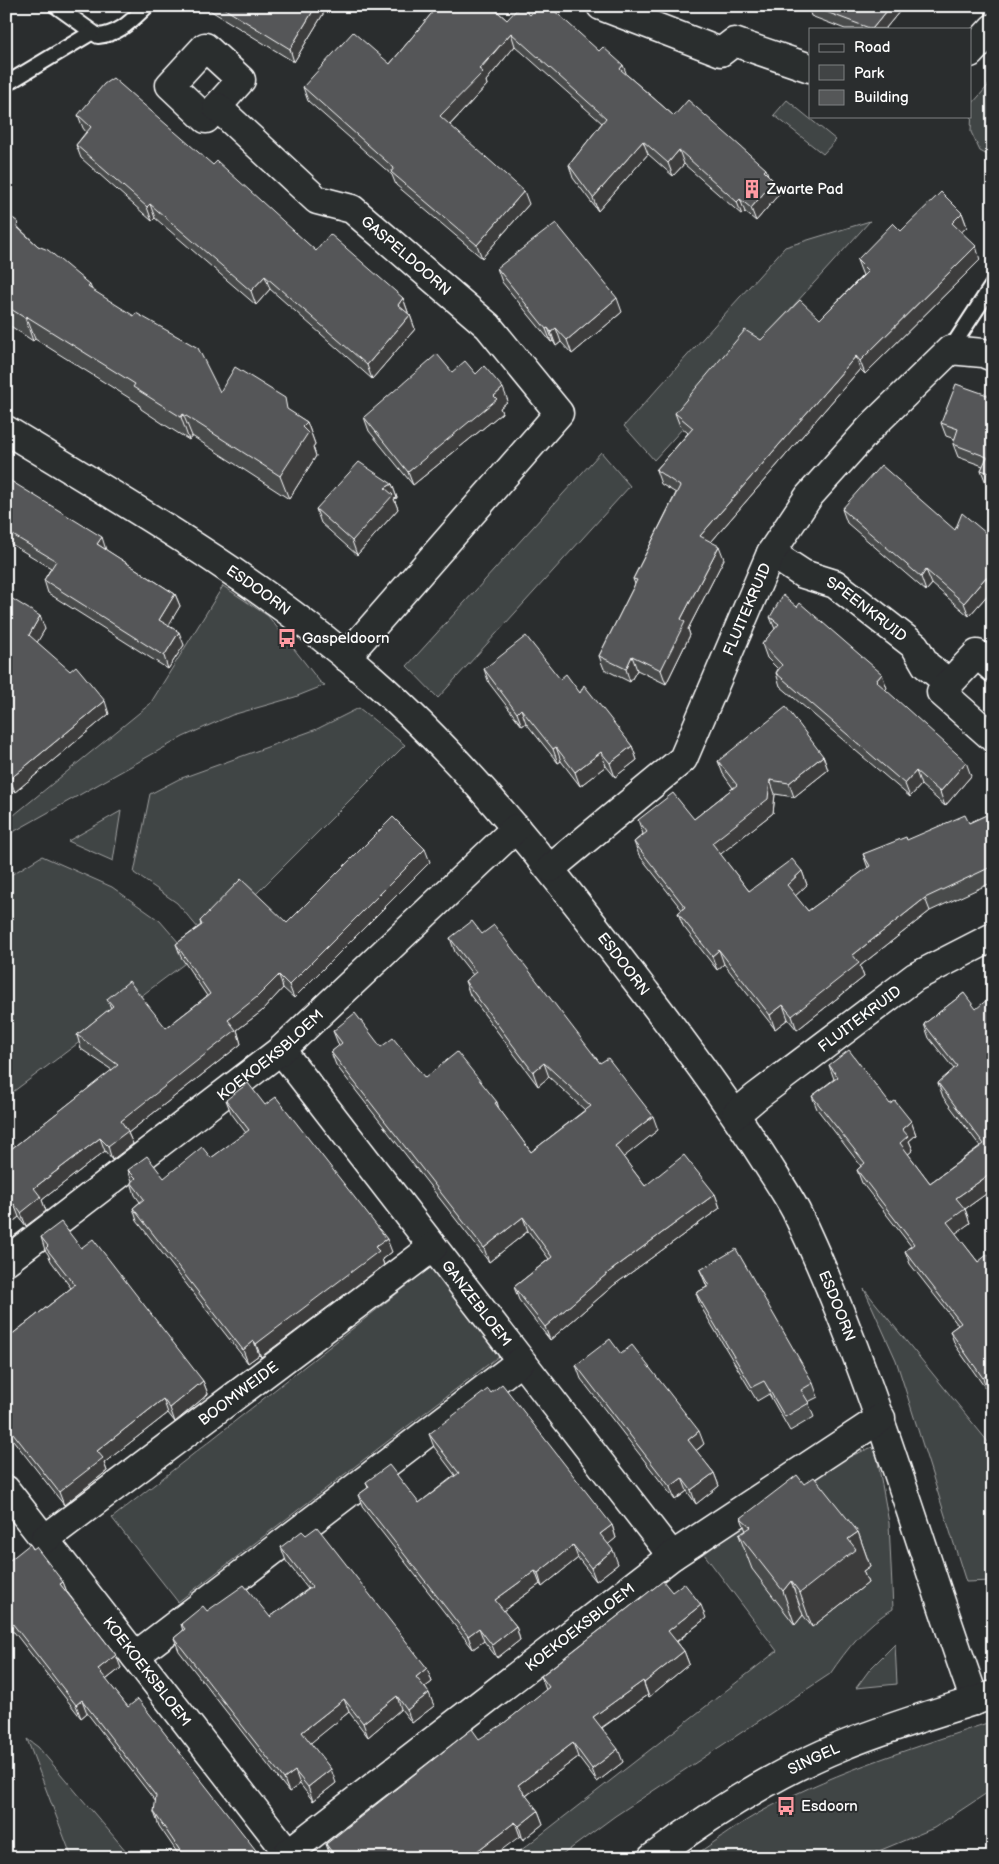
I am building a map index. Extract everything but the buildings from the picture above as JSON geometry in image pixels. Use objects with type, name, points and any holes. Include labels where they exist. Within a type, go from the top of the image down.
[{"type":"street","points":[[601,6],[721,52],[734,42],[809,68]]},
{"type":"street","points":[[972,51],[993,28]]},
{"type":"street","name":"GASPELDOORN","points":[[217,106],[318,200],[352,209],[488,326],[559,413],[346,658]]},
{"type":"street","points":[[950,350],[983,353],[993,357]]},
{"type":"street","name":"FLUITEKRUID","points":[[551,868],[683,760],[771,553],[809,496],[872,426],[950,350]]},
{"type":"street","name":"ESDOORN","points":[[6,430],[218,560],[346,658],[416,720],[551,868],[736,1114],[794,1208],[840,1312],[881,1418],[933,1584],[984,1698]]},
{"type":"street","name":"SPEENKRUID","points":[[771,553],[803,574],[835,584],[915,646],[926,665],[949,683]]},
{"type":"street","points":[[993,668],[977,654],[941,692],[993,738]]},
{"type":"street","name":"KOEKOEKSBLOEM","points":[[6,1261],[281,1050],[516,828]]},
{"type":"street","name":"FLUITEKRUID","points":[[736,1114],[915,977],[990,943]]},
{"type":"street","name":"GANZEBLOEM","points":[[281,1050],[672,1556]]},
{"type":"street","name":"BOOMWEIDE","points":[[45,1539],[433,1247]]},
{"type":"street","points":[[135,1656],[521,1361]]},
{"type":"street","name":"KOEKOEKSBLOEM","points":[[6,1490],[290,1855],[672,1556],[881,1418]]},
{"type":"street","name":"SINGEL","points":[[652,1858],[720,1811],[791,1770],[877,1732],[984,1698]]},
{"type":"lane","points":[[56,6],[91,33],[98,36],[116,32],[147,6]]},
{"type":"lane","points":[[6,84],[91,33]]},
{"type":"lane","name":"FLUITEKRUID","points":[[950,350],[993,284]]},
{"type":"green space","points":[[993,80],[993,158],[980,151],[971,132],[972,104]]},
{"type":"green space","points":[[787,100],[836,140],[823,154],[774,115]]},
{"type":"green space","points":[[870,221],[654,460],[624,426],[785,247]]},
{"type":"green space","points":[[601,452],[630,486],[438,698],[407,666]]},
{"type":"green space","points":[[223,586],[268,616],[320,682],[325,685],[295,697],[232,715],[183,737],[6,836],[6,813],[14,815],[150,704]]},
{"type":"green space","points":[[359,708],[405,745],[209,941],[177,903],[134,873],[150,794],[179,779],[317,729]]},
{"type":"green space","points":[[121,811],[113,861],[68,841]]},
{"type":"green space","points":[[42,856],[112,887],[160,921],[192,958],[6,1097],[6,878]]},
{"type":"green space","points":[[432,1266],[503,1353],[178,1602],[112,1518]]},
{"type":"green space","points":[[864,1289],[993,1448],[993,1581],[966,1582],[896,1360]]},
{"type":"green space","points":[[875,1446],[889,1523],[893,1609],[874,1622],[858,1638],[830,1674],[615,1816],[558,1858],[511,1858],[777,1651],[704,1554],[775,1499],[834,1463]]},
{"type":"green space","points":[[895,1644],[897,1684],[856,1688],[870,1669]]},
{"type":"green space","points":[[993,1721],[993,1789],[934,1828],[862,1858],[691,1858],[748,1819],[795,1794],[879,1760]]},
{"type":"green space","points":[[27,1739],[38,1747],[132,1858],[72,1858]]},
{"type":"place","name":"Zwarte Pad","points":[[752,189]]},
{"type":"place","name":"Gaspeldoorn","points":[[287,638]]},
{"type":"place","name":"Esdoorn","points":[[786,1806]]}]
